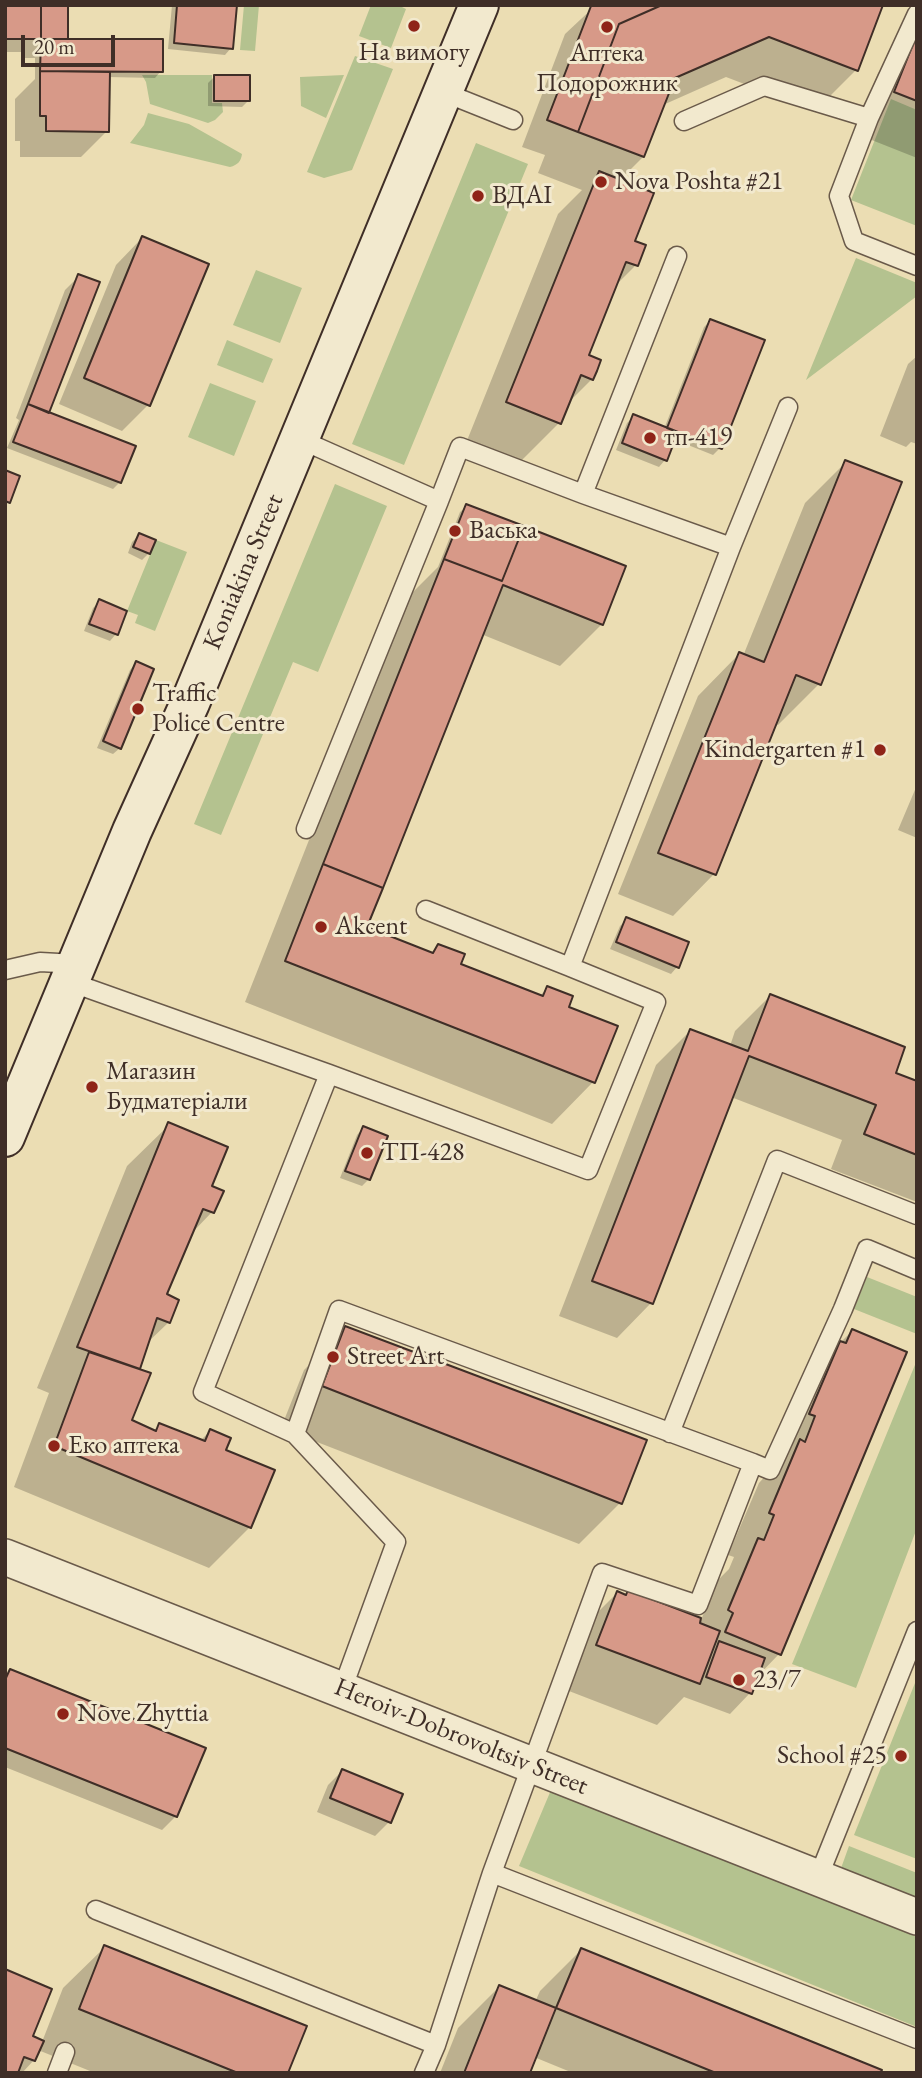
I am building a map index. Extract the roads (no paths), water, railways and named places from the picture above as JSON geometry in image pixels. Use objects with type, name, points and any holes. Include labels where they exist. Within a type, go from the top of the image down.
[{"type":"main road","name":"Koniakina Street","points":[[5,1137],[132,831],[190,703],[479,5]]},
{"type":"street","name":"Heroiv-Dobrovoltsiv Street","points":[[5,1557],[917,1917]]},
{"type":"lane","points":[[917,14],[869,118],[839,196],[854,241],[917,266]]},
{"type":"lane","points":[[684,121],[764,86],[869,118]]},
{"type":"lane","points":[[443,92],[513,120]]},
{"type":"lane","points":[[583,494],[677,256]]},
{"type":"lane","points":[[570,967],[788,407]]},
{"type":"lane","points":[[299,439],[439,501]]},
{"type":"lane","points":[[306,829],[460,446],[583,494],[732,547]]},
{"type":"lane","points":[[5,970],[40,962],[74,973],[329,1074],[588,1170],[656,1002],[426,910]]},
{"type":"lane","points":[[329,1074],[202,1392],[295,1434],[396,1542],[342,1690]]},
{"type":"lane","points":[[670,1433],[776,1160],[917,1215]]},
{"type":"lane","points":[[295,1434],[339,1310],[769,1470],[844,1310],[867,1250],[917,1270]]},
{"type":"lane","points":[[424,2073],[436,2045],[492,1873],[602,1573],[698,1605],[752,1463]]},
{"type":"lane","points":[[818,1878],[917,1631]]},
{"type":"lane","points":[[492,1873],[917,2039]]},
{"type":"lane","points":[[96,1910],[436,2045]]},
{"type":"lane","points":[[57,2073],[65,2052]]},
{"type":"place","name":"На вимогу","points":[[414,26]]},
{"type":"place","name":"Аптека Подорожник","points":[[607,27]]},
{"type":"place","name":"Nova Poshta #21","points":[[601,182]]},
{"type":"place","name":"ВДАІ","points":[[478,196]]},
{"type":"place","name":"тп-419","points":[[650,438]]},
{"type":"place","name":"Васька","points":[[455,531]]},
{"type":"place","name":"Traffic Police Centre","points":[[138,709]]},
{"type":"place","name":"Kindergarten #1","points":[[880,750]]},
{"type":"place","name":"Akcent","points":[[321,927]]},
{"type":"place","name":"Магазин Будматеріали","points":[[92,1087]]},
{"type":"place","name":"ТП-428","points":[[367,1153]]},
{"type":"place","name":"Street Art","points":[[333,1357]]},
{"type":"place","name":"Еко аптека","points":[[54,1446]]},
{"type":"place","name":"23/7","points":[[739,1680]]},
{"type":"place","name":"Nove Zhyttia","points":[[63,1714]]},
{"type":"place","name":"School #25","points":[[901,1756]]}]
